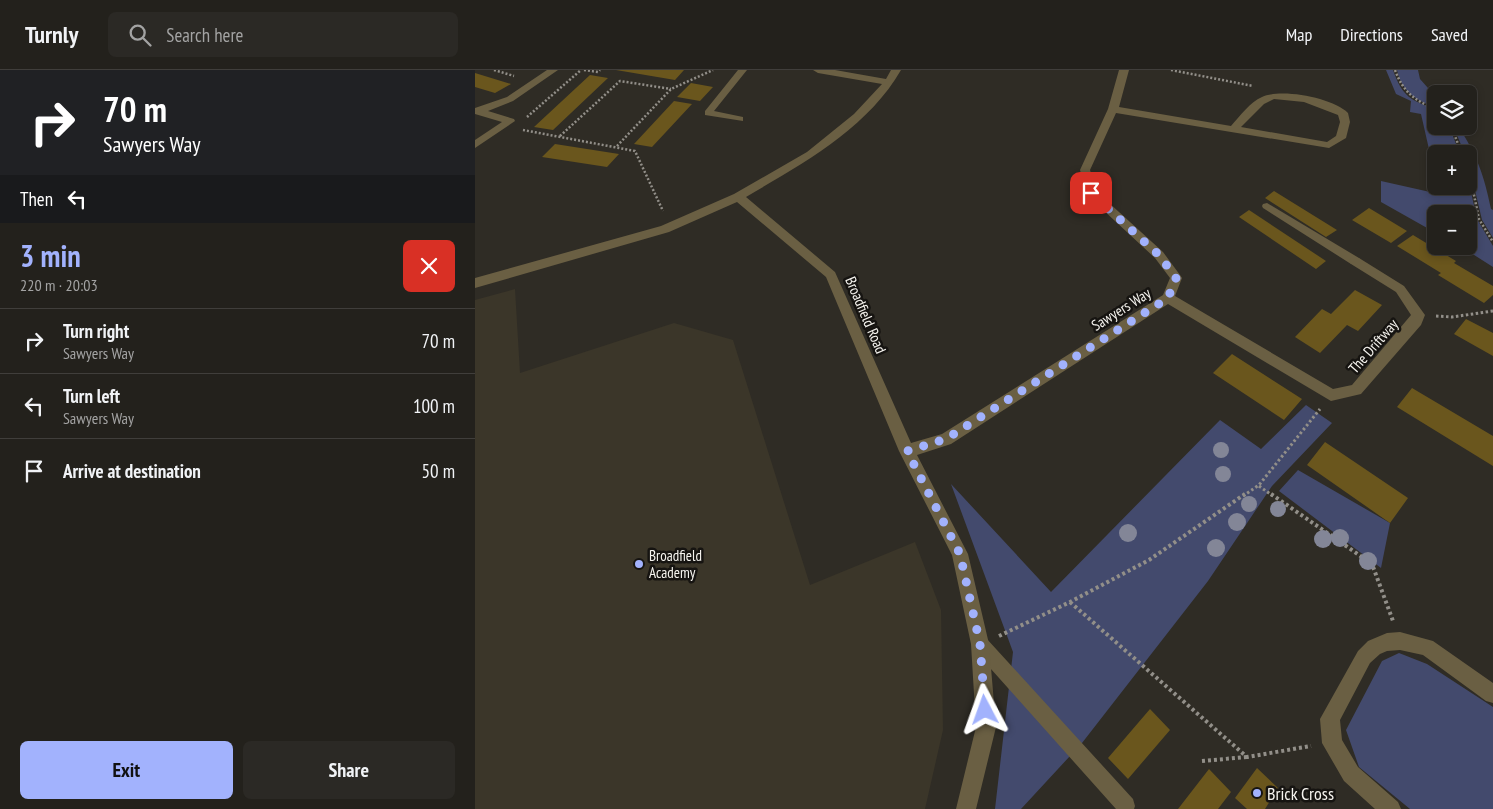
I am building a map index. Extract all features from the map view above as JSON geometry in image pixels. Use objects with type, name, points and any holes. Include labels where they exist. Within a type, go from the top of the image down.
[{"type":"street","points":[[478,111],[510,99],[553,70]]},
{"type":"street","points":[[818,70],[889,82]]},
{"type":"street","points":[[475,283],[550,263],[670,226],[738,197],[811,154],[858,116],[889,82],[896,70]]},
{"type":"street","name":"Sawyers Way","points":[[907,451],[946,439],[1168,298],[1176,278],[1159,255],[1091,193],[1085,170],[1113,109],[1124,70]]},
{"type":"street","points":[[1113,109],[1329,145],[1341,138],[1345,122],[1343,113],[1322,102],[1281,96],[1265,99],[1234,128]]},
{"type":"street","points":[[475,145],[510,121],[478,111]]},
{"type":"street","name":"Broadfield Road","points":[[738,197],[831,275],[907,451],[960,554],[980,644],[986,727],[966,809]]},
{"type":"street","name":"The Driftway","points":[[1331,395],[1356,390],[1417,321],[1418,315],[1400,289],[1355,261]]},
{"type":"street","points":[[1168,298],[1331,395]]},
{"type":"street","points":[[1391,809],[1351,774],[1332,743],[1331,719],[1364,657],[1374,647],[1387,642],[1400,641],[1427,647],[1493,694]]},
{"type":"lane","points":[[740,119],[708,113],[743,70]]},
{"type":"lane","points":[[1267,206],[1355,261]]},
{"type":"lane","points":[[980,644],[1126,806]]},
{"type":"path","points":[[514,128],[583,70],[598,72],[599,70]]},
{"type":"path","points":[[616,146],[671,89],[713,70]]},
{"type":"path","points":[[1171,70],[1276,90],[1281,96]]},
{"type":"path","points":[[1395,70],[1405,92],[1414,100],[1427,105]]},
{"type":"path","points":[[560,136],[620,81],[671,89]]},
{"type":"path","points":[[502,126],[635,150],[670,226]]},
{"type":"path","points":[[1474,195],[1479,219],[1493,242]]},
{"type":"path","points":[[1418,315],[1452,317],[1493,311]]},
{"type":"path","points":[[980,644],[1070,602],[1149,560],[1259,486],[1331,395]]},
{"type":"path","points":[[1259,486],[1373,564],[1400,641]]},
{"type":"path","points":[[1070,602],[1247,756]]},
{"type":"path","points":[[1203,761],[1332,743]]},
{"type":"shaded area","points":[[1386,70],[1393,70],[1404,92],[1414,100],[1427,106],[1427,135],[1453,135],[1456,145],[1428,145],[1421,114],[1410,112],[1411,101],[1396,94]]},
{"type":"shaded area","points":[[1397,70],[1418,70],[1420,79],[1427,87],[1427,104],[1411,95],[1399,78]]},
{"type":"shaded area","points":[[1457,135],[1463,135],[1469,145],[1461,145]]},
{"type":"shaded area","points":[[1477,162],[1486,186],[1491,209],[1493,210],[1493,238],[1482,220],[1476,195]]},
{"type":"shaded area","points":[[1381,181],[1427,191],[1427,195],[1472,195],[1474,205],[1427,205],[1427,228],[1381,202]]},
{"type":"shaded area","points":[[1477,219],[1493,246],[1493,267],[1474,255],[1477,255]]},
{"type":"shaded area","name":"Broadfield Academy","points":[[515,289],[520,373],[674,323],[733,340],[810,585],[915,542],[941,610],[943,730],[925,809],[475,809],[475,300]]},
{"type":"shaded area","points":[[1306,405],[1332,423],[1272,486],[1208,581],[1082,743],[1021,809],[995,809],[1013,652],[951,484],[1051,592],[1220,420],[1261,449]]},
{"type":"shaded area","points":[[1298,470],[1390,523],[1381,568],[1279,491]]},
{"type":"shaded area","points":[[1399,653],[1427,664],[1493,707],[1493,809],[1410,809],[1359,767],[1346,730],[1382,661]]},
{"type":"building","points":[[616,70],[684,70],[675,80]]},
{"type":"building","points":[[475,73],[511,84],[495,93],[475,87]]},
{"type":"building","points":[[590,75],[608,78],[553,130],[534,127]]},
{"type":"building","points":[[691,83],[713,87],[700,101],[677,97]]},
{"type":"building","points":[[674,101],[692,104],[652,147],[634,144]]},
{"type":"building","points":[[555,144],[619,154],[607,167],[542,157]]},
{"type":"building","points":[[1274,191],[1337,230],[1326,237],[1265,198]]},
{"type":"building","points":[[1369,208],[1407,231],[1391,243],[1352,220]]},
{"type":"building","points":[[1249,210],[1326,261],[1316,269],[1239,217]]},
{"type":"building","points":[[1413,235],[1427,243],[1427,255],[1446,255],[1456,261],[1454,263],[1493,286],[1493,295],[1484,303],[1438,275],[1441,273],[1397,246]]},
{"type":"building","points":[[1355,290],[1382,305],[1358,331],[1347,325],[1320,353],[1295,337],[1322,309],[1331,314]]},
{"type":"building","points":[[1466,319],[1493,333],[1493,356],[1454,334]]},
{"type":"building","points":[[1232,354],[1302,399],[1284,420],[1213,373]]},
{"type":"building","points":[[1412,388],[1493,436],[1493,466],[1397,407]]},
{"type":"building","points":[[1325,442],[1408,498],[1390,523],[1307,465]]},
{"type":"building","points":[[1150,709],[1170,730],[1128,779],[1108,758]]},
{"type":"building","name":"Brick Cross","points":[[1257,768],[1278,788],[1265,809],[1247,809],[1235,798]]},
{"type":"building","points":[[1209,769],[1231,792],[1218,809],[1178,809]]},
{"type":"place","name":"Broadfield Academy","points":[[639,564]]},
{"type":"place","name":"Brick Cross","points":[[1257,793]]},
{"type":"route","points":[[985,710],[980,644],[960,554],[907,451],[946,439],[1168,298],[1176,278],[1159,255],[1091,193]]}]
